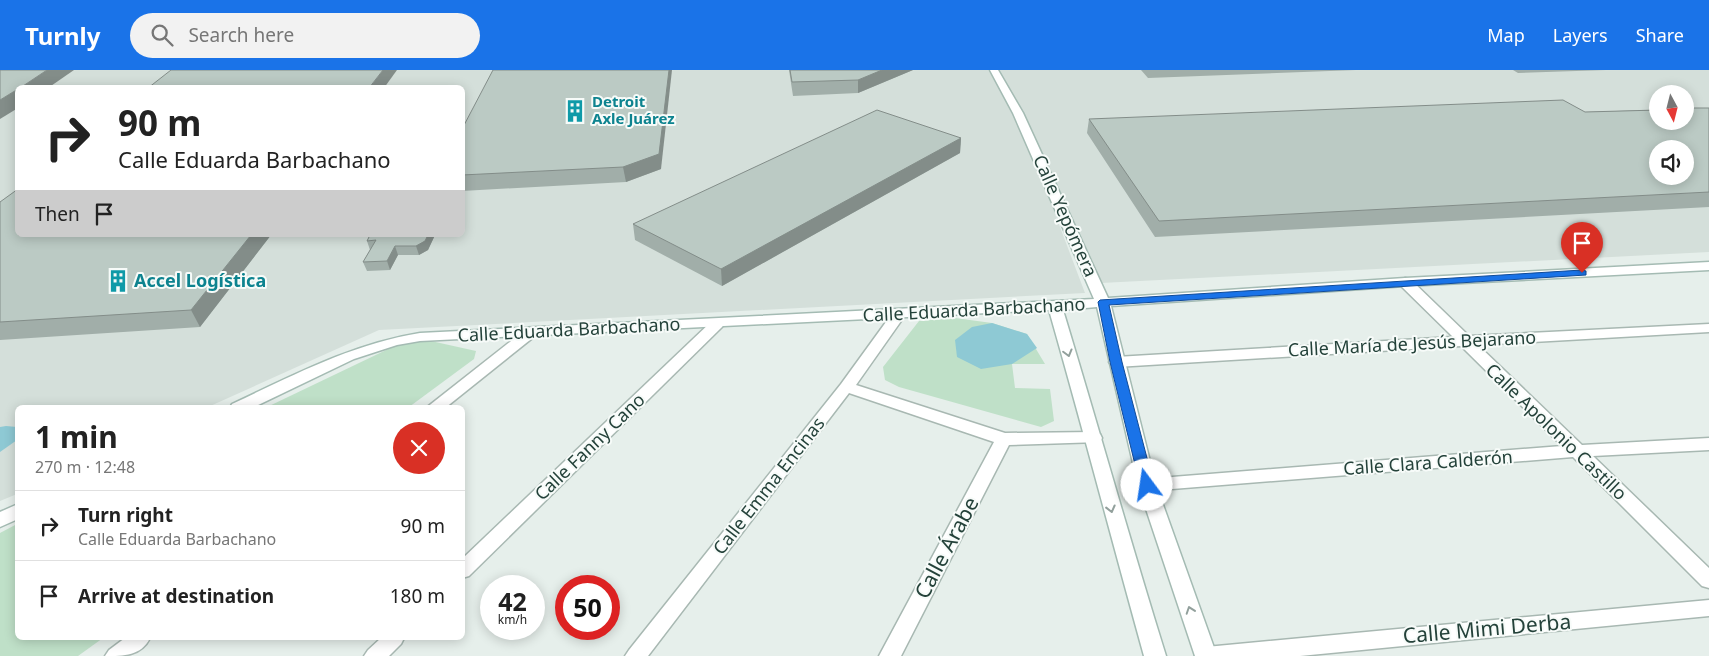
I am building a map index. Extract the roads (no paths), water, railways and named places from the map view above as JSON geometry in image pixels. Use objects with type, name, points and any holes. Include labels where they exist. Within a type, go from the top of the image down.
[{"type":"street","name":"Calle Yepómera","points":[[994,70],[1018,113],[1104,302],[1116,362],[1147,485],[1206,656]]},
{"type":"street","name":"Calle Eduarda Barbachano","points":[[244,405],[351,355],[388,343],[437,336],[717,324],[1055,306],[1405,282],[1709,266]]},
{"type":"street","name":"Calle Apolonio Castillo","points":[[1405,282],[1709,580]]},
{"type":"street","points":[[1055,306],[1094,438],[1114,518],[1155,656]]},
{"type":"street","name":"Calle Emma Encinas","points":[[636,656],[846,387],[899,314]]},
{"type":"street","name":"Calle Fanny Cano","points":[[465,568],[717,324]]},
{"type":"street","name":"Calle María de Jesús Bejarano","points":[[1116,362],[1464,340],[1709,328]]},
{"type":"street","points":[[438,405],[530,333]]},
{"type":"street","points":[[846,387],[1004,439],[1094,438]]},
{"type":"street","name":"Calle Árabe","points":[[890,656],[1004,439]]},
{"type":"street","name":"Calle Clara Calderón","points":[[1147,485],[1576,451],[1709,444]]},
{"type":"street","points":[[0,520],[15,512]]},
{"type":"street","name":"Calle Mimi Derba","points":[[1206,656],[1709,608]]},
{"type":"street","points":[[116,656],[137,640]]},
{"type":"street","points":[[375,656],[392,640]]},
{"type":"water","points":[[992,323],[1027,334],[1037,348],[1012,364],[981,369],[957,357],[955,340],[972,327]]},
{"type":"water","points":[[0,427],[15,427],[15,441],[0,452]]},
{"type":"place","name":"Detroit Axle Juárez","points":[[575,111]]},
{"type":"place","name":"Accel Logística","points":[[118,281]]}]
